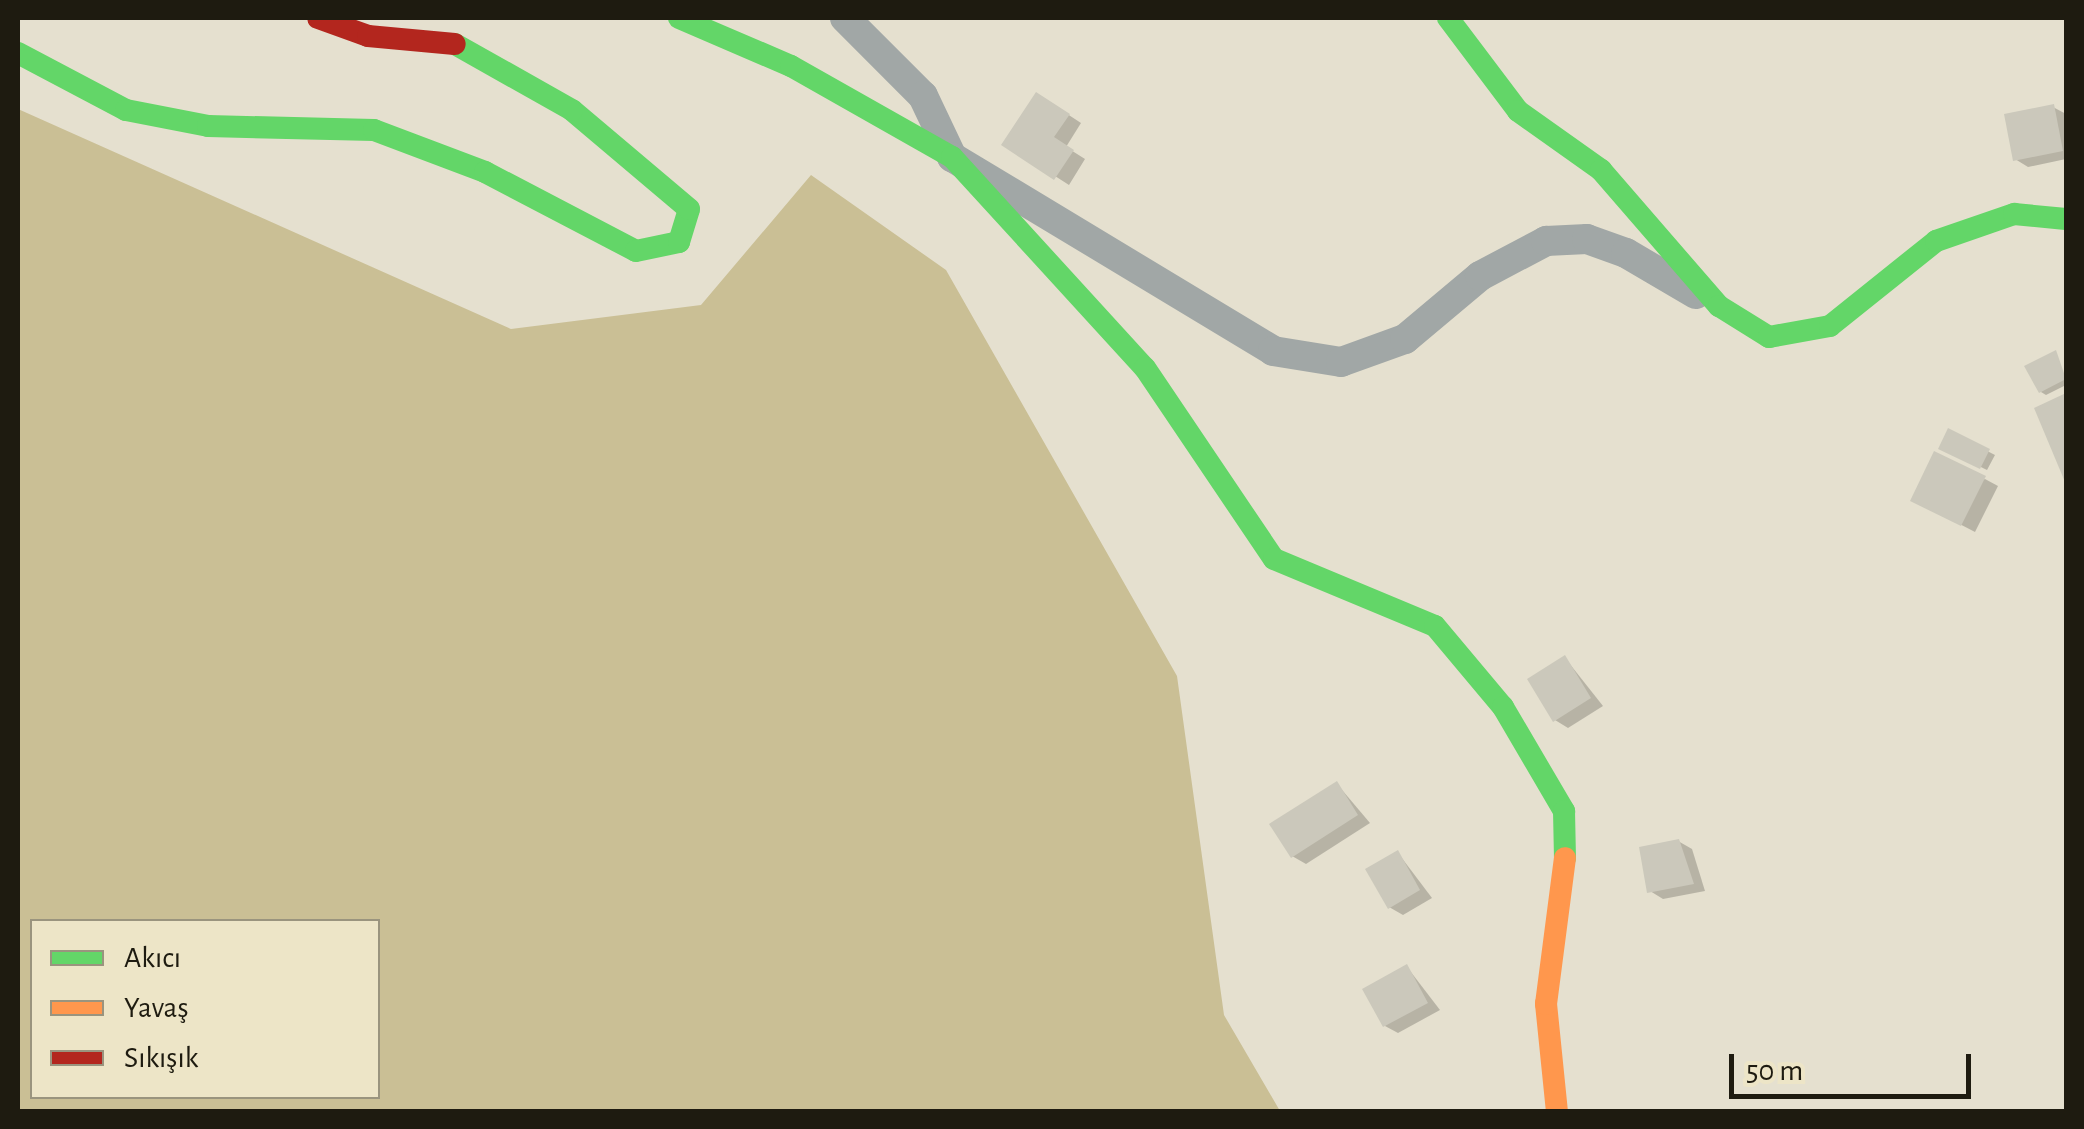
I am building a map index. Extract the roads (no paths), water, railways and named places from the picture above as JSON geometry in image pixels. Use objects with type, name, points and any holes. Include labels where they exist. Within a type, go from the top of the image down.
[{"type":"street","points":[[18,53],[126,110],[208,126],[374,130],[485,172],[636,251],[678,242],[690,209],[572,110],[452,42],[368,36],[318,18]]},
{"type":"street","points":[[679,18],[790,66],[952,157],[1273,351],[1341,362],[1405,339],[1480,276],[1546,241],[1586,239],[1626,253],[1769,337],[1830,326],[1936,242],[2014,214],[2066,219]]},
{"type":"street","points":[[845,18],[923,96],[952,157],[1145,368],[1274,559],[1435,626],[1503,707],[1564,812],[1566,898],[1546,1004],[1557,1112]]},
{"type":"street","points":[[1448,18],[1518,111],[1601,170],[1719,306]]}]
